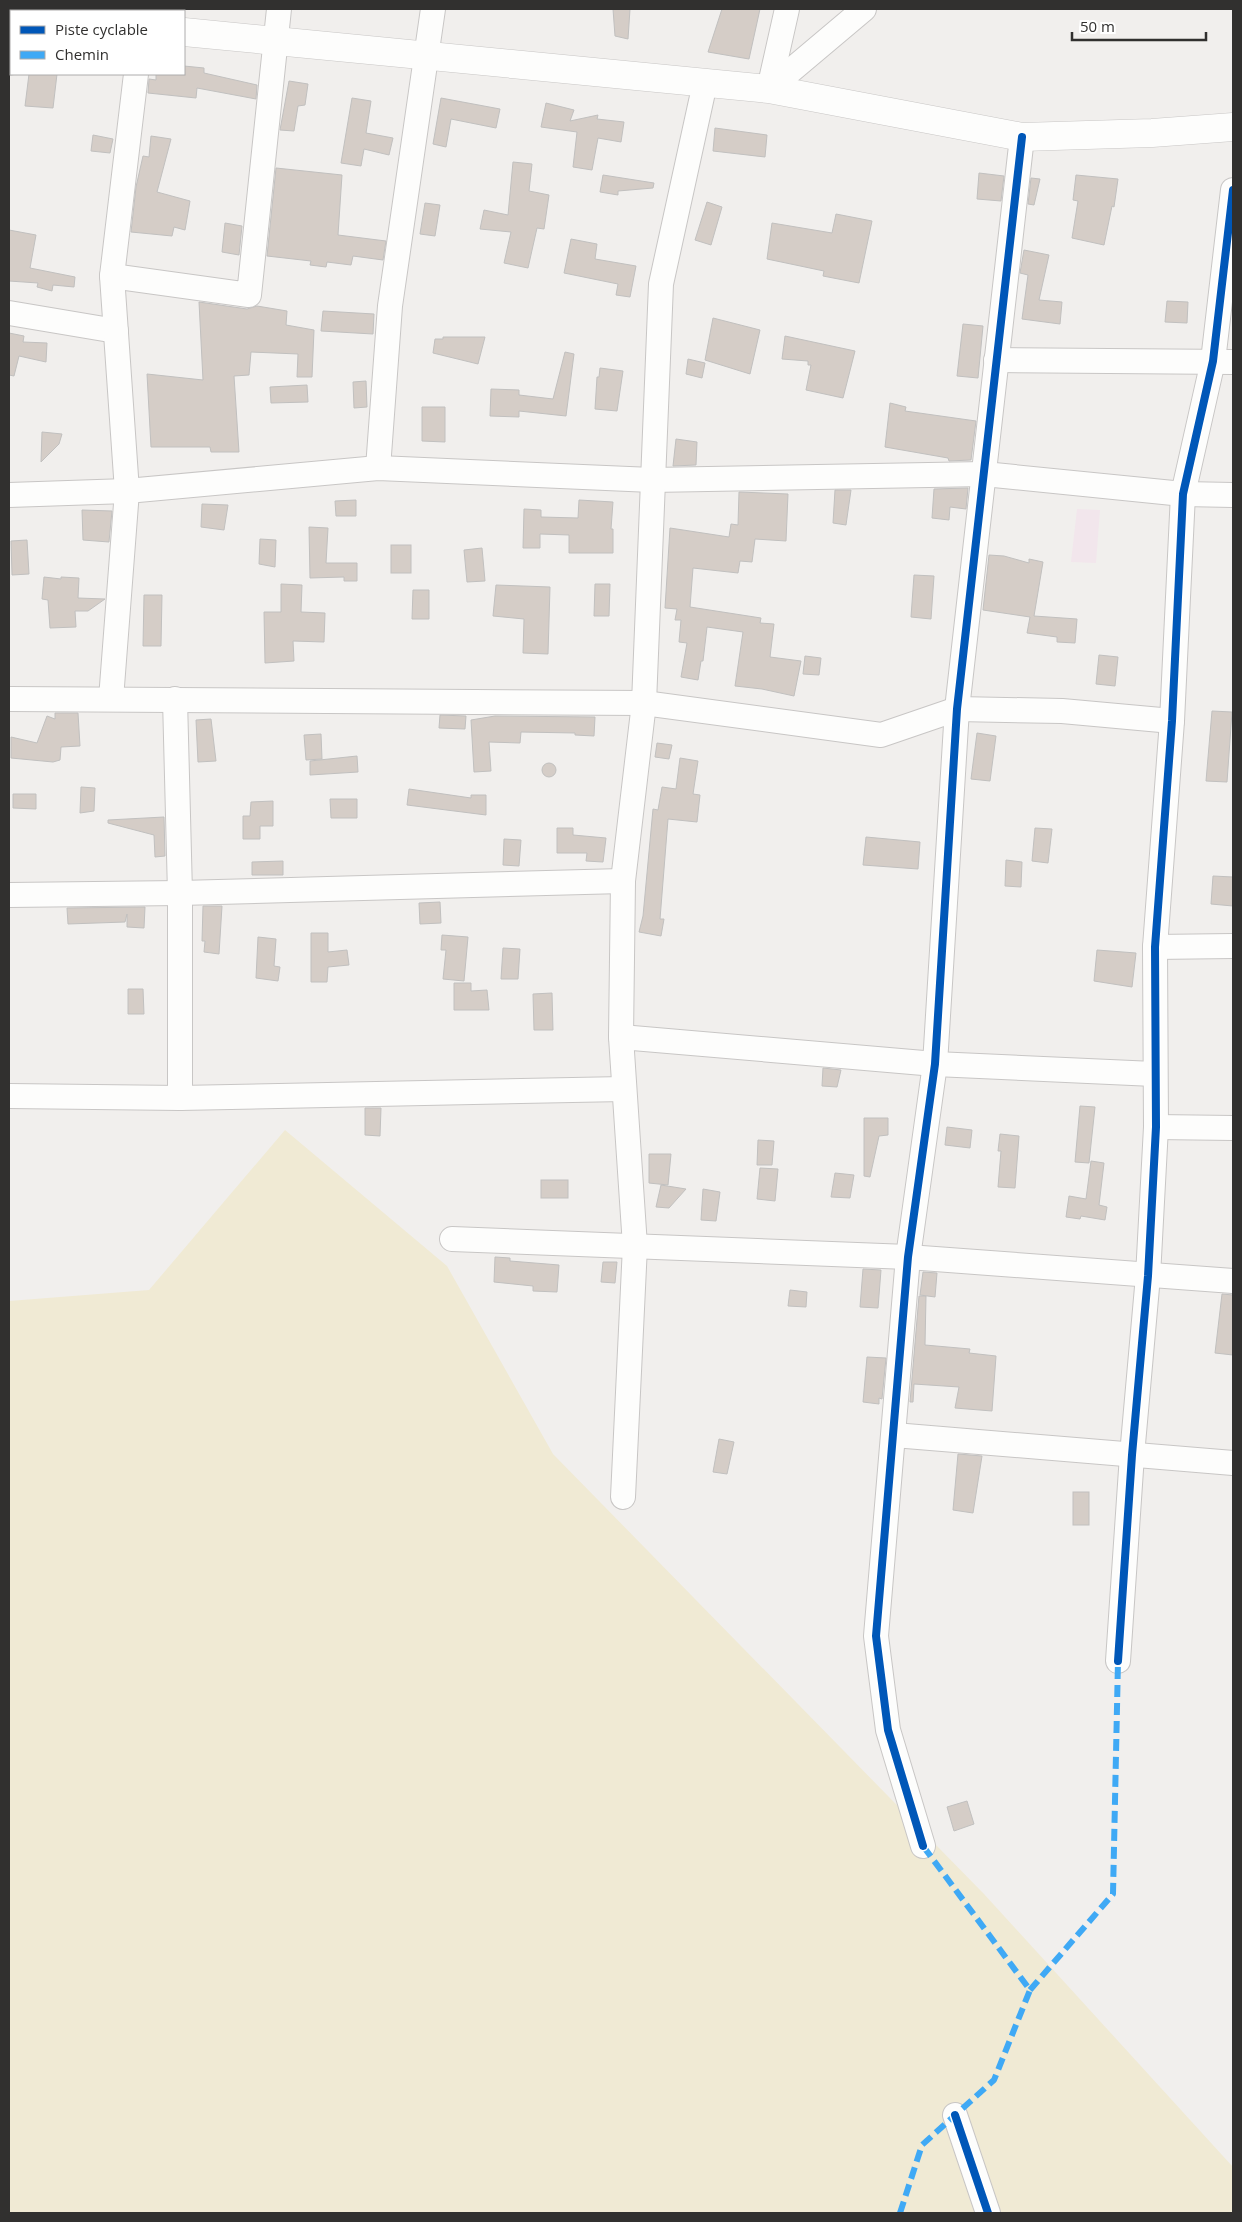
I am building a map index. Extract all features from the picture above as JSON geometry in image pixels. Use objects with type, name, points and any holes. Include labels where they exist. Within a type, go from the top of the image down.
[{"type":"main road","points":[[185,32],[274,39],[769,89],[1022,137],[1152,133],[1233,127]]},
{"type":"street","points":[[112,276],[249,296],[274,39],[279,9]]},
{"type":"street","points":[[378,468],[390,306],[428,56],[433,9]]},
{"type":"street","points":[[769,89],[787,9]]},
{"type":"street","points":[[769,89],[864,9]]},
{"type":"street","points":[[111,699],[127,491],[112,276],[136,75]]},
{"type":"street","points":[[623,1497],[635,1246],[621,1037],[623,881],[644,703],[661,284],[706,83]]},
{"type":"street","points":[[923,1846],[888,1730],[876,1636],[908,1257],[935,1064],[957,709],[1022,137]]},
{"type":"street","points":[[1118,1661],[1132,1455],[1148,1276],[1156,1127],[1154,1074],[1155,946],[1172,721],[1183,494],[1223,361],[1233,190]]},
{"type":"street","points":[[9,313],[116,331]]},
{"type":"street","points":[[996,360],[1223,361]]},
{"type":"street","points":[[9,495],[127,491],[378,468],[652,480],[984,474],[1183,494],[1233,495]]},
{"type":"street","points":[[9,699],[644,703],[881,736],[957,709],[1062,711],[1172,721]]},
{"type":"street","points":[[175,699],[180,893],[180,1098]]},
{"type":"street","points":[[9,895],[180,893],[623,881]]},
{"type":"street","points":[[1155,946],[1233,946]]},
{"type":"street","points":[[621,1037],[935,1064],[1154,1074]]},
{"type":"street","points":[[9,1096],[180,1098],[624,1089]]},
{"type":"street","points":[[1156,1127],[1233,1128]]},
{"type":"street","points":[[452,1239],[908,1257],[1233,1281]]},
{"type":"street","points":[[894,1435],[1233,1462]]},
{"type":"street","points":[[955,2115],[988,2213]]},
{"type":"shaded area","points":[[1077,509],[1100,510],[1096,563],[1071,562]]},
{"type":"sand","points":[[285,1130],[447,1266],[553,1454],[984,1894],[1233,2167],[1233,2213],[9,2213],[9,1301],[149,1290]]},
{"type":"building","points":[[613,9],[630,9],[628,39],[615,36]]},
{"type":"building","points":[[722,9],[760,9],[749,59],[708,52]]},
{"type":"building","points":[[185,66],[204,68],[204,73],[257,85],[256,99],[197,88],[196,98],[148,93],[149,79],[156,80],[156,75],[185,75]]},
{"type":"building","points":[[29,75],[57,75],[53,108],[25,106]]},
{"type":"building","points":[[289,81],[308,84],[305,105],[298,106],[294,131],[280,130]]},
{"type":"building","points":[[352,98],[371,101],[366,133],[393,138],[389,155],[364,149],[361,166],[341,163]]},
{"type":"building","points":[[441,98],[500,109],[496,128],[451,119],[446,147],[433,144]]},
{"type":"building","points":[[546,103],[574,110],[570,121],[598,115],[597,119],[624,122],[621,142],[598,138],[592,170],[573,167],[577,132],[541,127]]},
{"type":"building","points":[[715,128],[767,135],[765,157],[713,151]]},
{"type":"building","points":[[93,135],[113,139],[110,153],[91,151]]},
{"type":"building","points":[[151,136],[171,139],[157,192],[190,201],[185,230],[174,227],[172,236],[131,232],[136,187],[143,156],[149,157]]},
{"type":"building","points":[[513,162],[532,164],[529,191],[549,195],[544,229],[537,228],[528,268],[504,263],[511,232],[480,229],[484,210],[508,215]]},
{"type":"building","points":[[276,168],[342,175],[338,235],[386,241],[383,260],[353,256],[351,265],[327,262],[326,267],[310,265],[311,261],[267,256]]},
{"type":"building","points":[[979,173],[1004,176],[1001,201],[977,199]]},
{"type":"building","points":[[603,175],[654,183],[653,188],[618,191],[618,195],[600,192]]},
{"type":"building","points":[[1076,175],[1118,179],[1114,207],[1112,206],[1104,245],[1072,238],[1078,201],[1073,200]]},
{"type":"building","points":[[1031,178],[1040,179],[1034,205],[1028,204]]},
{"type":"building","points":[[707,202],[722,207],[711,245],[695,240]]},
{"type":"building","points":[[425,203],[440,205],[435,236],[420,234]]},
{"type":"building","points":[[836,214],[872,221],[859,283],[823,276],[824,271],[767,259],[772,223],[832,233]]},
{"type":"building","points":[[225,223],[242,226],[239,255],[222,252]]},
{"type":"building","points":[[9,230],[36,235],[30,268],[75,277],[74,287],[53,285],[52,291],[37,287],[38,283],[9,281]]},
{"type":"building","points":[[571,239],[597,244],[595,259],[636,266],[630,297],[616,295],[618,284],[564,273]]},
{"type":"building","points":[[1024,250],[1049,255],[1039,300],[1062,302],[1060,324],[1022,319],[1028,275],[1020,273]]},
{"type":"building","points":[[1167,301],[1188,302],[1187,323],[1165,322]]},
{"type":"building","points":[[199,302],[247,309],[257,306],[287,311],[286,325],[314,330],[312,377],[297,377],[298,354],[251,352],[249,375],[234,376],[239,452],[211,452],[210,447],[151,447],[147,374],[203,380]]},
{"type":"building","points":[[323,311],[374,314],[373,334],[321,331]]},
{"type":"building","points":[[713,318],[760,330],[750,374],[705,360]]},
{"type":"building","points":[[963,324],[983,326],[978,378],[957,376]]},
{"type":"building","points":[[9,333],[24,336],[23,342],[47,343],[46,362],[19,356],[14,376],[9,375]]},
{"type":"building","points":[[785,336],[855,351],[843,398],[806,390],[811,365],[808,365],[808,361],[782,359]]},
{"type":"building","points":[[443,337],[485,337],[478,364],[433,353],[435,339],[443,339]]},
{"type":"building","points":[[565,352],[574,354],[566,416],[519,411],[519,417],[490,416],[491,389],[519,390],[519,395],[553,399]]},
{"type":"building","points":[[688,359],[705,363],[702,378],[686,374]]},
{"type":"building","points":[[600,368],[623,371],[617,411],[595,409],[597,377],[599,377]]},
{"type":"building","points":[[366,381],[367,407],[354,408],[353,382]]},
{"type":"building","points":[[307,385],[308,402],[271,403],[270,387]]},
{"type":"building","points":[[890,403],[906,407],[905,411],[976,421],[971,460],[949,461],[948,458],[885,447]]},
{"type":"building","points":[[422,407],[445,407],[445,442],[422,441]]},
{"type":"building","points":[[42,432],[62,434],[59,444],[41,462]]},
{"type":"building","points":[[676,439],[697,442],[696,465],[673,466]]},
{"type":"building","points":[[968,488],[966,509],[950,507],[949,520],[932,518],[934,489]]},
{"type":"building","points":[[835,490],[851,490],[846,525],[833,523]]},
{"type":"building","points":[[739,492],[788,494],[786,541],[755,539],[752,562],[740,561],[738,573],[693,568],[690,607],[761,618],[760,623],[774,624],[770,657],[801,661],[794,696],[762,689],[735,686],[743,632],[707,627],[703,661],[701,661],[698,680],[681,677],[687,643],[679,642],[681,620],[675,620],[677,609],[665,608],[670,528],[729,537],[731,524],[738,525]]},
{"type":"building","points":[[356,500],[356,516],[336,516],[335,501]]},
{"type":"building","points":[[579,500],[613,502],[611,529],[613,529],[613,553],[569,553],[569,535],[540,534],[540,548],[523,548],[524,509],[541,510],[541,517],[578,518]]},
{"type":"building","points":[[202,504],[228,505],[224,530],[201,527]]},
{"type":"building","points":[[82,510],[112,511],[109,542],[83,540]]},
{"type":"building","points":[[309,527],[328,528],[326,563],[357,563],[357,581],[344,581],[344,577],[310,578]]},
{"type":"building","points":[[260,539],[276,540],[275,567],[259,564]]},
{"type":"building","points":[[27,540],[29,574],[12,575],[11,541]]},
{"type":"building","points":[[391,545],[411,545],[411,573],[391,573]]},
{"type":"building","points":[[482,548],[485,581],[467,582],[464,550]]},
{"type":"building","points":[[989,555],[1004,556],[1029,563],[1029,559],[1043,562],[1034,616],[1077,619],[1075,643],[1057,642],[1057,637],[1027,633],[1030,617],[983,610]]},
{"type":"building","points":[[914,575],[934,576],[931,619],[911,617]]},
{"type":"building","points":[[44,577],[61,579],[61,577],[79,578],[78,598],[105,599],[88,611],[75,611],[76,627],[50,628],[48,600],[42,599]]},
{"type":"building","points":[[281,584],[302,585],[301,612],[325,613],[324,642],[293,641],[294,661],[265,663],[264,612],[281,612]]},
{"type":"building","points":[[595,584],[610,584],[609,616],[594,616]]},
{"type":"building","points":[[496,585],[550,587],[548,654],[523,653],[524,619],[493,616]]},
{"type":"building","points":[[413,590],[429,590],[429,619],[412,619]]},
{"type":"building","points":[[144,595],[162,595],[161,646],[143,646]]},
{"type":"building","points":[[1099,655],[1118,657],[1115,686],[1096,684]]},
{"type":"building","points":[[805,656],[821,658],[819,675],[803,674]]},
{"type":"building","points":[[1212,711],[1232,712],[1227,782],[1206,781]]},
{"type":"building","points":[[55,713],[78,713],[80,746],[61,747],[60,760],[53,762],[11,758],[11,737],[37,743],[47,716],[55,719]]},
{"type":"building","points":[[440,715],[466,716],[465,729],[439,728]]},
{"type":"building","points":[[495,716],[595,717],[594,736],[575,735],[575,733],[521,732],[520,743],[489,742],[491,771],[474,772],[471,720]]},
{"type":"building","points":[[211,719],[216,761],[198,762],[196,720]]},
{"type":"building","points":[[977,733],[996,736],[990,781],[971,779]]},
{"type":"building","points":[[321,734],[322,759],[306,760],[304,735]]},
{"type":"building","points":[[657,743],[672,745],[669,759],[655,757]]},
{"type":"building","points":[[357,756],[358,772],[310,775],[310,761]]},
{"type":"building","points":[[680,758],[698,761],[693,794],[700,795],[697,822],[668,819],[660,919],[664,919],[661,936],[639,932],[643,916],[653,809],[658,810],[662,787],[676,789]]},
{"type":"building","points":[[546,763],[552,763],[556,770],[552,777],[546,777],[542,773],[542,767]]},
{"type":"building","points":[[81,787],[95,788],[94,811],[80,813]]},
{"type":"building","points":[[409,789],[471,798],[471,795],[486,795],[486,815],[407,805]]},
{"type":"building","points":[[13,794],[36,794],[36,809],[13,808]]},
{"type":"building","points":[[330,799],[357,799],[357,818],[331,818]]},
{"type":"building","points":[[273,801],[273,826],[260,826],[260,839],[243,839],[243,816],[250,816],[251,802]]},
{"type":"building","points":[[164,817],[165,856],[155,857],[154,835],[108,823],[108,820]]},
{"type":"building","points":[[557,828],[573,828],[573,835],[606,838],[603,862],[586,861],[587,853],[557,853]]},
{"type":"building","points":[[1035,828],[1052,829],[1048,863],[1032,861]]},
{"type":"building","points":[[866,837],[920,842],[918,869],[863,865]]},
{"type":"building","points":[[504,839],[521,840],[519,866],[503,865]]},
{"type":"building","points":[[1006,860],[1022,862],[1021,887],[1005,886]]},
{"type":"building","points":[[283,861],[283,875],[252,875],[252,862]]},
{"type":"building","points":[[1213,876],[1233,877],[1233,906],[1211,904]]},
{"type":"building","points":[[440,902],[441,923],[420,924],[419,903]]},
{"type":"building","points":[[203,906],[222,906],[219,954],[204,952],[205,941],[202,941]]},
{"type":"building","points":[[145,907],[144,928],[127,927],[127,914],[125,922],[68,924],[67,908]]},
{"type":"building","points":[[311,933],[328,933],[328,952],[347,950],[349,965],[328,967],[327,982],[311,982]]},
{"type":"building","points":[[442,935],[468,937],[464,981],[443,979],[446,950],[441,950]]},
{"type":"building","points":[[258,937],[276,939],[274,966],[280,967],[278,981],[256,978]]},
{"type":"building","points":[[503,948],[520,949],[518,979],[501,979]]},
{"type":"building","points":[[1097,950],[1136,953],[1132,987],[1094,981]]},
{"type":"building","points":[[454,983],[471,983],[471,991],[487,990],[489,1010],[454,1010]]},
{"type":"building","points":[[128,989],[143,989],[144,1014],[128,1014]]},
{"type":"building","points":[[552,993],[553,1030],[534,1030],[533,994]]},
{"type":"building","points":[[823,1068],[841,1070],[837,1087],[822,1086]]},
{"type":"building","points":[[1080,1106],[1095,1107],[1089,1163],[1075,1162]]},
{"type":"building","points":[[365,1108],[381,1108],[380,1136],[365,1135]]},
{"type":"building","points":[[864,1118],[888,1118],[888,1135],[879,1136],[870,1177],[864,1176]]},
{"type":"building","points":[[947,1127],[972,1130],[970,1148],[945,1145]]},
{"type":"building","points":[[1000,1134],[1019,1136],[1015,1188],[998,1187],[1001,1151],[998,1151]]},
{"type":"building","points":[[758,1140],[774,1141],[772,1165],[757,1165]]},
{"type":"building","points":[[649,1154],[671,1154],[668,1185],[649,1183]]},
{"type":"building","points":[[1091,1161],[1104,1163],[1099,1205],[1107,1207],[1105,1220],[1081,1216],[1080,1219],[1066,1217],[1069,1196],[1086,1199]]},
{"type":"building","points":[[760,1168],[778,1169],[775,1201],[757,1199]]},
{"type":"building","points":[[835,1173],[854,1175],[850,1198],[831,1197]]},
{"type":"building","points":[[541,1180],[568,1180],[568,1198],[541,1198]]},
{"type":"building","points":[[661,1185],[686,1189],[669,1208],[656,1207]]},
{"type":"building","points":[[703,1189],[720,1192],[716,1221],[701,1220]]},
{"type":"building","points":[[495,1257],[510,1258],[510,1261],[559,1265],[557,1292],[533,1291],[533,1286],[494,1282]]},
{"type":"building","points":[[603,1262],[617,1262],[615,1283],[601,1282]]},
{"type":"building","points":[[863,1269],[881,1270],[878,1308],[860,1307]]},
{"type":"building","points":[[923,1272],[937,1273],[935,1297],[920,1295]]},
{"type":"building","points":[[790,1290],[807,1292],[806,1307],[788,1306]]},
{"type":"building","points":[[1222,1294],[1233,1295],[1233,1355],[1215,1353]]},
{"type":"building","points":[[919,1296],[926,1296],[925,1345],[970,1349],[969,1353],[996,1356],[992,1411],[955,1408],[959,1387],[914,1384],[913,1402],[910,1402]]},
{"type":"building","points":[[867,1357],[886,1358],[882,1399],[879,1398],[879,1404],[863,1402]]},
{"type":"building","points":[[719,1439],[734,1442],[727,1474],[713,1472]]},
{"type":"building","points":[[958,1454],[982,1456],[973,1513],[953,1510]]},
{"type":"building","points":[[1073,1492],[1089,1492],[1089,1525],[1073,1525]]},
{"type":"building","points":[[967,1801],[974,1824],[954,1831],[947,1807]]},
{"type":"marked path","points":[[1030,1990],[1113,1894],[1118,1661]]},
{"type":"marked path","points":[[900,2213],[922,2145],[994,2080],[1030,1990],[923,1846]]},
{"type":"cycle path","points":[[923,1846],[888,1730],[876,1636],[908,1257],[935,1064],[957,709],[1022,137]]},
{"type":"cycle path","points":[[1118,1661],[1132,1455],[1148,1276],[1156,1127],[1155,947],[1172,721],[1183,494],[1213,361],[1233,190]]},
{"type":"cycle path","points":[[955,2115],[988,2213]]}]
